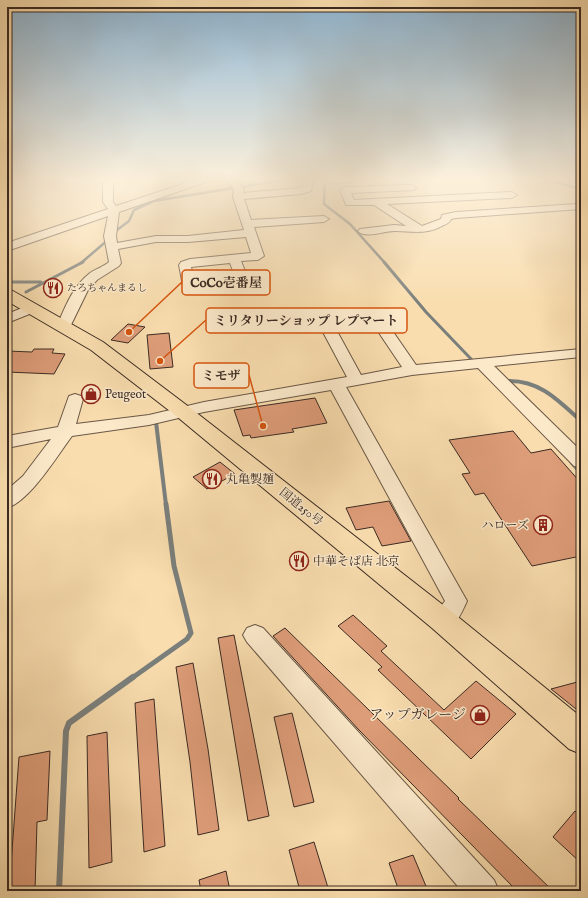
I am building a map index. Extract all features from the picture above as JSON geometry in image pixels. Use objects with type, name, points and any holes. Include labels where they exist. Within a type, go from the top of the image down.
[{"type":"highway","name":"国道250号","points":[[7,294],[32,308],[66,321],[182,411],[442,620],[581,738]]},
{"type":"street","points":[[7,247],[85,221]]},
{"type":"street","points":[[66,321],[82,289],[94,277],[111,268],[115,263],[111,241],[113,221]]},
{"type":"street","points":[[234,258],[243,281],[194,288],[189,286],[185,265],[190,263],[234,258],[258,256],[247,221]]},
{"type":"street","points":[[111,241],[188,239],[294,221]]},
{"type":"street","points":[[406,221],[420,230]]},
{"type":"street","points":[[364,232],[394,228],[420,230],[431,228],[444,221]]},
{"type":"street","points":[[202,241],[207,261]]},
{"type":"street","points":[[7,319],[32,308]]},
{"type":"street","points":[[356,380],[323,319],[373,313],[412,370]]},
{"type":"street","points":[[7,442],[66,431],[149,420],[182,411],[412,370],[581,353]]},
{"type":"street","points":[[482,363],[581,462]]},
{"type":"street","points":[[336,384],[456,601],[450,613],[442,620]]},
{"type":"street","points":[[7,501],[30,480],[66,431],[75,399]]},
{"type":"street","points":[[255,635],[483,891]]},
{"type":"building","points":[[128,324],[145,327],[128,343],[111,340]]},
{"type":"building","points":[[169,333],[173,367],[150,369],[147,335]]},
{"type":"building","points":[[34,349],[54,349],[52,353],[65,354],[54,374],[7,372],[7,351],[32,352]]},
{"type":"building","points":[[315,398],[327,423],[292,429],[294,432],[251,438],[250,435],[243,436],[234,410]]},
{"type":"building","name":"ハローズ","points":[[513,431],[531,453],[551,449],[581,483],[581,556],[532,566],[484,493],[475,495],[462,474],[470,473],[449,440]]},
{"type":"building","points":[[220,462],[235,474],[207,489],[193,477]]},
{"type":"building","points":[[389,501],[411,541],[382,546],[373,527],[356,530],[346,508]]},
{"type":"building","points":[[353,615],[387,646],[381,651],[444,710],[476,681],[516,714],[471,759],[378,670],[382,667],[338,626]]},
{"type":"building","points":[[285,628],[553,891],[517,891],[359,730],[273,636]]},
{"type":"building","points":[[234,635],[269,816],[248,821],[218,638]]},
{"type":"building","points":[[193,663],[208,749],[219,830],[198,835],[190,762],[176,667]]},
{"type":"building","points":[[581,681],[581,713],[551,689]]},
{"type":"building","points":[[154,699],[165,846],[144,852],[135,703]]},
{"type":"building","points":[[292,713],[314,802],[294,807],[274,717]]},
{"type":"building","points":[[107,732],[112,862],[89,868],[87,736]]},
{"type":"building","points":[[50,751],[47,820],[37,822],[35,891],[9,891],[19,757]]},
{"type":"building","points":[[575,811],[581,816],[581,863],[553,837]]},
{"type":"building","points":[[314,842],[329,891],[300,891],[289,850]]},
{"type":"building","points":[[413,855],[428,891],[399,891],[389,863]]},
{"type":"building","points":[[226,871],[230,891],[201,891],[199,880]]},
{"type":"waterway","points":[[113,233],[129,221]]},
{"type":"waterway","points":[[346,221],[385,263]]},
{"type":"waterway","points":[[81,263],[109,239]]},
{"type":"waterway","points":[[26,292],[83,262]]},
{"type":"waterway","points":[[384,262],[426,312],[472,360]]},
{"type":"waterway","points":[[9,282],[41,282]]},
{"type":"waterway","points":[[508,381],[530,384],[539,388],[557,399],[581,421]]},
{"type":"waterway","points":[[156,422],[166,505]]},
{"type":"waterway","points":[[572,463],[581,473]]},
{"type":"waterway","points":[[132,678],[187,639],[191,633],[174,566],[166,504]]},
{"type":"waterway","points":[[59,891],[66,731],[69,723],[133,677]]},
{"type":"place","name":"たろちゃんまるし","points":[[53,288]]},
{"type":"place","name":"CoCo壱番屋","points":[[129,332]]},
{"type":"place","name":"ミリタリーショップ レプマート","points":[[160,361]]},
{"type":"place","name":"Peugeot","points":[[91,394]]},
{"type":"place","name":"ミモザ","points":[[263,426]]},
{"type":"place","name":"丸亀製麺","points":[[212,479]]},
{"type":"place","name":"ハローズ","points":[[543,525]]},
{"type":"place","name":"中華そば店 北京","points":[[299,561]]},
{"type":"place","name":"アップガレージ","points":[[480,715]]}]
